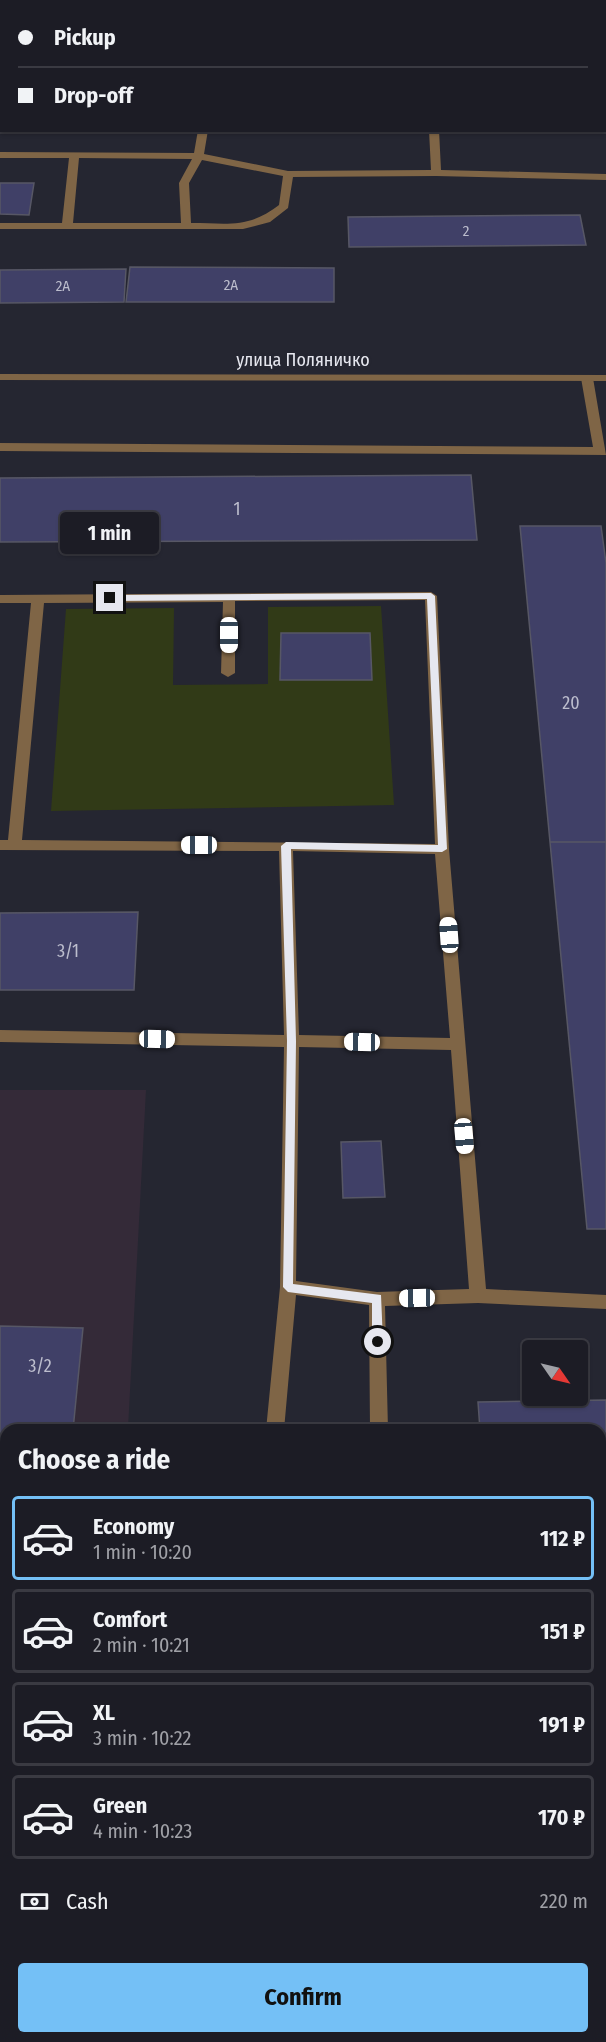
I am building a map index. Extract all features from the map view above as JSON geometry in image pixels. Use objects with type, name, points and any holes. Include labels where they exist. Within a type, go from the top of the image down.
[{"type":"street","points":[[186,226],[184,183],[199,156],[203,132]]},
{"type":"street","points":[[434,132],[436,173]]},
{"type":"street","points":[[0,155],[199,156],[288,174],[436,173],[606,177]]},
{"type":"street","points":[[67,226],[74,155]]},
{"type":"street","points":[[0,226],[243,226],[266,220],[284,206],[288,174]]},
{"type":"street","name":"улица Поляничко","points":[[0,377],[606,378]]},
{"type":"street","points":[[0,447],[603,451],[587,378]]},
{"type":"street","points":[[0,599],[431,596],[442,849],[478,1296]]},
{"type":"street","points":[[228,673],[229,597]]},
{"type":"street","points":[[15,845],[38,598]]},
{"type":"street","points":[[0,845],[442,849]]},
{"type":"street","points":[[276,1424],[288,1287],[291,1041],[286,846]]},
{"type":"street","points":[[0,1036],[456,1044]]},
{"type":"street","points":[[288,1287],[377,1299],[478,1296],[606,1302]]},
{"type":"street","points":[[377,1299],[379,1424]]},
{"type":"shaded area","points":[[0,1090],[146,1090],[128,1424],[0,1424]]},
{"type":"green space","points":[[381,606],[394,805],[51,811],[66,609],[174,608],[173,685],[268,684],[268,607]]},
{"type":"building","points":[[0,183],[34,183],[29,215],[0,214]]},
{"type":"building","points":[[580,215],[586,245],[349,247],[348,217]]},
{"type":"building","points":[[130,267],[334,268],[334,302],[126,302]]},
{"type":"building","points":[[126,269],[124,302],[0,303],[0,270]]},
{"type":"building","points":[[471,475],[477,540],[0,542],[0,478]]},
{"type":"building","points":[[520,526],[601,526],[606,563],[606,842],[550,842]]},
{"type":"building","points":[[281,633],[370,633],[372,680],[280,680]]},
{"type":"building","points":[[550,842],[606,842],[606,1229],[587,1229]]},
{"type":"building","points":[[138,912],[134,990],[0,990],[0,913]]},
{"type":"building","points":[[381,1141],[385,1197],[343,1198],[341,1142]]},
{"type":"building","points":[[0,1326],[83,1328],[74,1424],[0,1424]]},
{"type":"building","points":[[588,1400],[606,1400],[606,1424],[480,1424],[478,1402],[522,1401],[522,1406],[588,1406]]},
{"type":"route","points":[[110,598],[431,596],[442,849],[286,846],[291,1041],[288,1287],[377,1299],[378,1342]]}]
